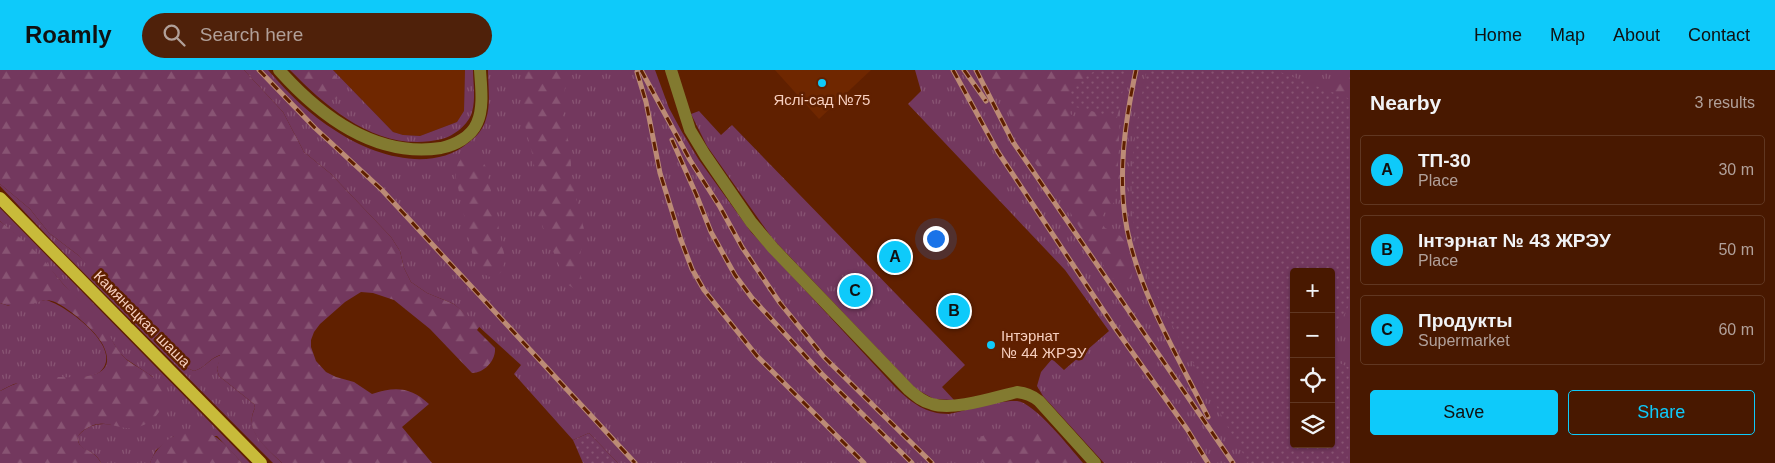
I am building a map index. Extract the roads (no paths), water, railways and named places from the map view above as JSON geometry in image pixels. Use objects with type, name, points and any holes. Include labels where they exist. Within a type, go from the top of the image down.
[{"type":"main road","name":"Камянецкая шаша","points":[[0,198],[261,463]]},
{"type":"street","points":[[280,70],[311,103],[348,129],[385,144],[419,150],[444,147],[465,138],[473,130],[478,122],[480,113],[480,70]]},
{"type":"street","points":[[671,70],[690,130],[751,222],[909,390],[925,402],[942,406],[956,406],[1017,392],[1033,396],[1095,463]]},
{"type":"railway","points":[[259,70],[315,128],[381,189],[635,463]]},
{"type":"railway","points":[[641,70],[690,160],[720,207],[742,247],[780,303],[824,357],[932,463]]},
{"type":"railway","points":[[953,70],[998,152],[1115,328],[1187,429],[1208,463]]},
{"type":"railway","points":[[964,70],[986,101]]},
{"type":"railway","points":[[976,70],[1013,142],[1233,463]]},
{"type":"railway","points":[[1136,70],[1124,149],[1123,189],[1127,229],[1133,253],[1150,301],[1208,417]]},
{"type":"railway","points":[[637,72],[646,102],[660,173],[681,240],[692,269],[704,290],[757,356],[864,463]]},
{"type":"railway","points":[[672,140],[711,232],[735,275],[752,298],[822,374],[912,463]]},
{"type":"place","name":"Яслі-сад №75","points":[[822,83]]},
{"type":"place","name":"ТП-30","points":[[895,257]]},
{"type":"place","name":"Продукты","points":[[855,291]]},
{"type":"place","name":"Інтэрнат № 43 ЖРЭУ","points":[[954,311]]},
{"type":"place","name":"Інтэрнат № 44 ЖРЭУ","points":[[991,345]]}]
